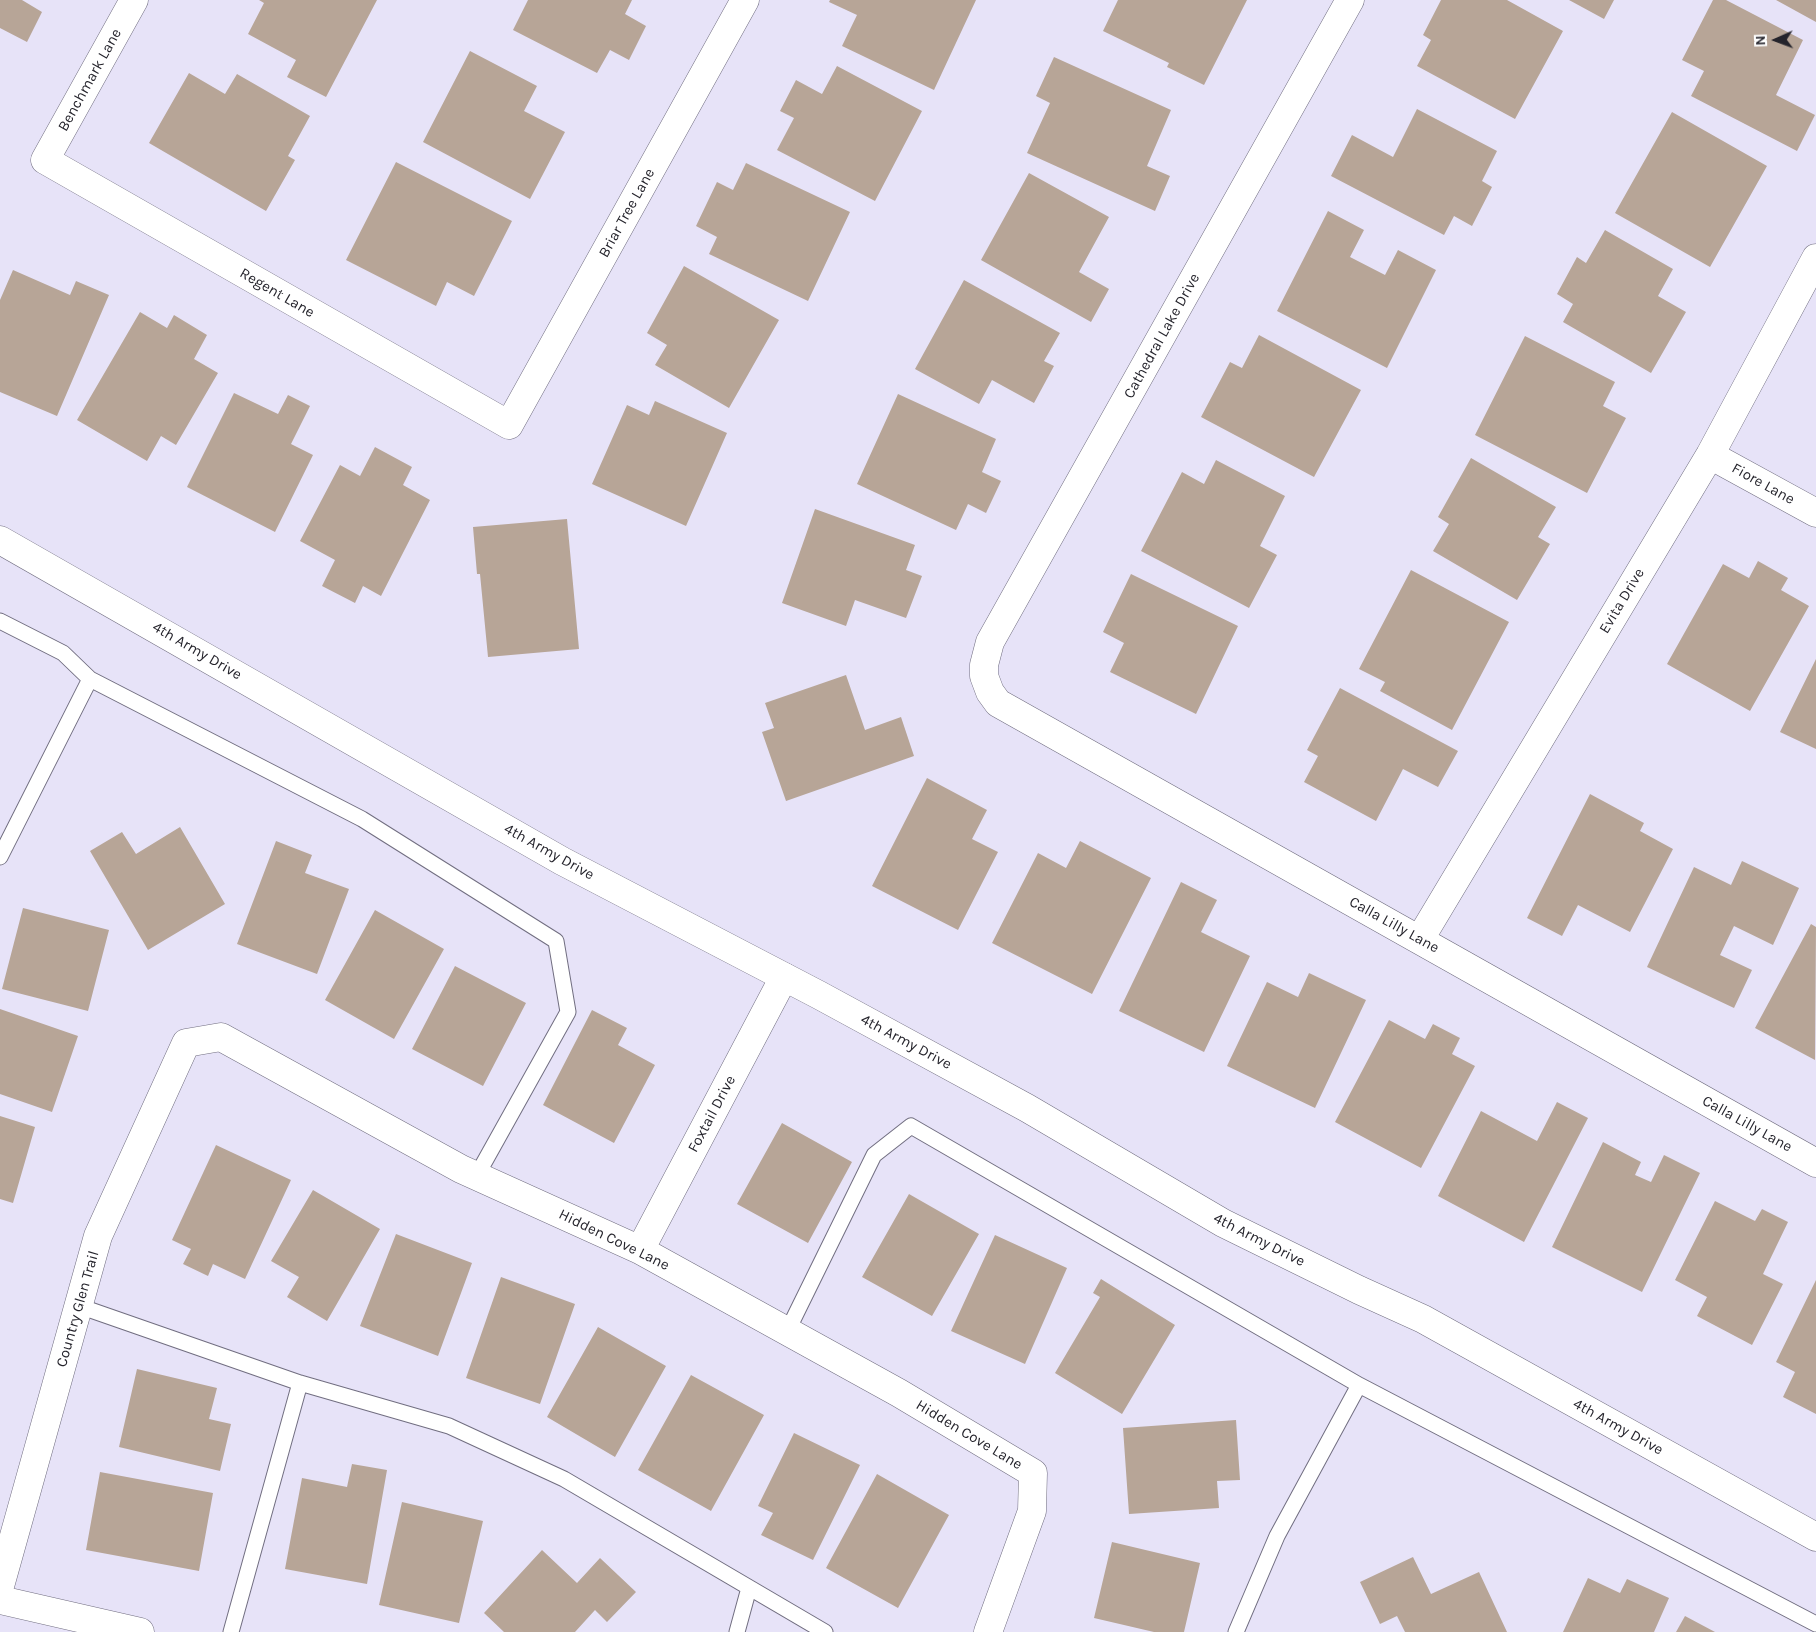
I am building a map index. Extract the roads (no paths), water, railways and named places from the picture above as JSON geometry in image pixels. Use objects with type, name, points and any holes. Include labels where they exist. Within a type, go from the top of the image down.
[{"type":"street","name":"Benchmark Lane","points":[[45,160],[134,0]]},
{"type":"street","name":"Briar Tree Lane","points":[[508,425],[746,0]]},
{"type":"street","name":"Cathedral Lake Drive","points":[[984,676],[984,665],[990,642],[1350,0]]},
{"type":"street","name":"Regent Lane","points":[[45,160],[508,425]]},
{"type":"street","name":"Evita Drive","points":[[1420,940],[1710,455],[1816,258]]},
{"type":"street","name":"Fiore Lane","points":[[1710,455],[1816,514]]},
{"type":"street","name":"4th Army Drive","points":[[0,540],[562,860],[1027,1108],[1223,1223],[1359,1290],[1423,1319],[1816,1537]]},
{"type":"street","name":"Calla Lilly Lane","points":[[984,676],[990,692],[998,703],[1816,1163]]},
{"type":"street","name":"Foxtail Drive","points":[[640,1250],[784,978]]},
{"type":"street","name":"Hidden Cove Lane","points":[[186,1043],[221,1037],[476,1176],[640,1250],[898,1393],[1032,1472],[1032,1511],[988,1632]]},
{"type":"street","name":"Country Glen Trail","points":[[0,1586],[98,1236],[186,1043]]},
{"type":"street","points":[[0,1600],[140,1632]]},
{"type":"lane","points":[[0,621],[63,653],[90,679],[362,819],[556,941],[568,1012],[476,1176]]},
{"type":"lane","points":[[0,857],[90,679]]},
{"type":"lane","points":[[787,1332],[874,1155],[911,1126],[1359,1385],[1816,1624]]},
{"type":"lane","points":[[79,1306],[300,1383],[449,1426],[564,1479],[825,1632]]},
{"type":"lane","points":[[231,1632],[300,1383]]},
{"type":"lane","points":[[1236,1632],[1277,1536],[1359,1385]]},
{"type":"lane","points":[[737,1632],[748,1588]]}]
